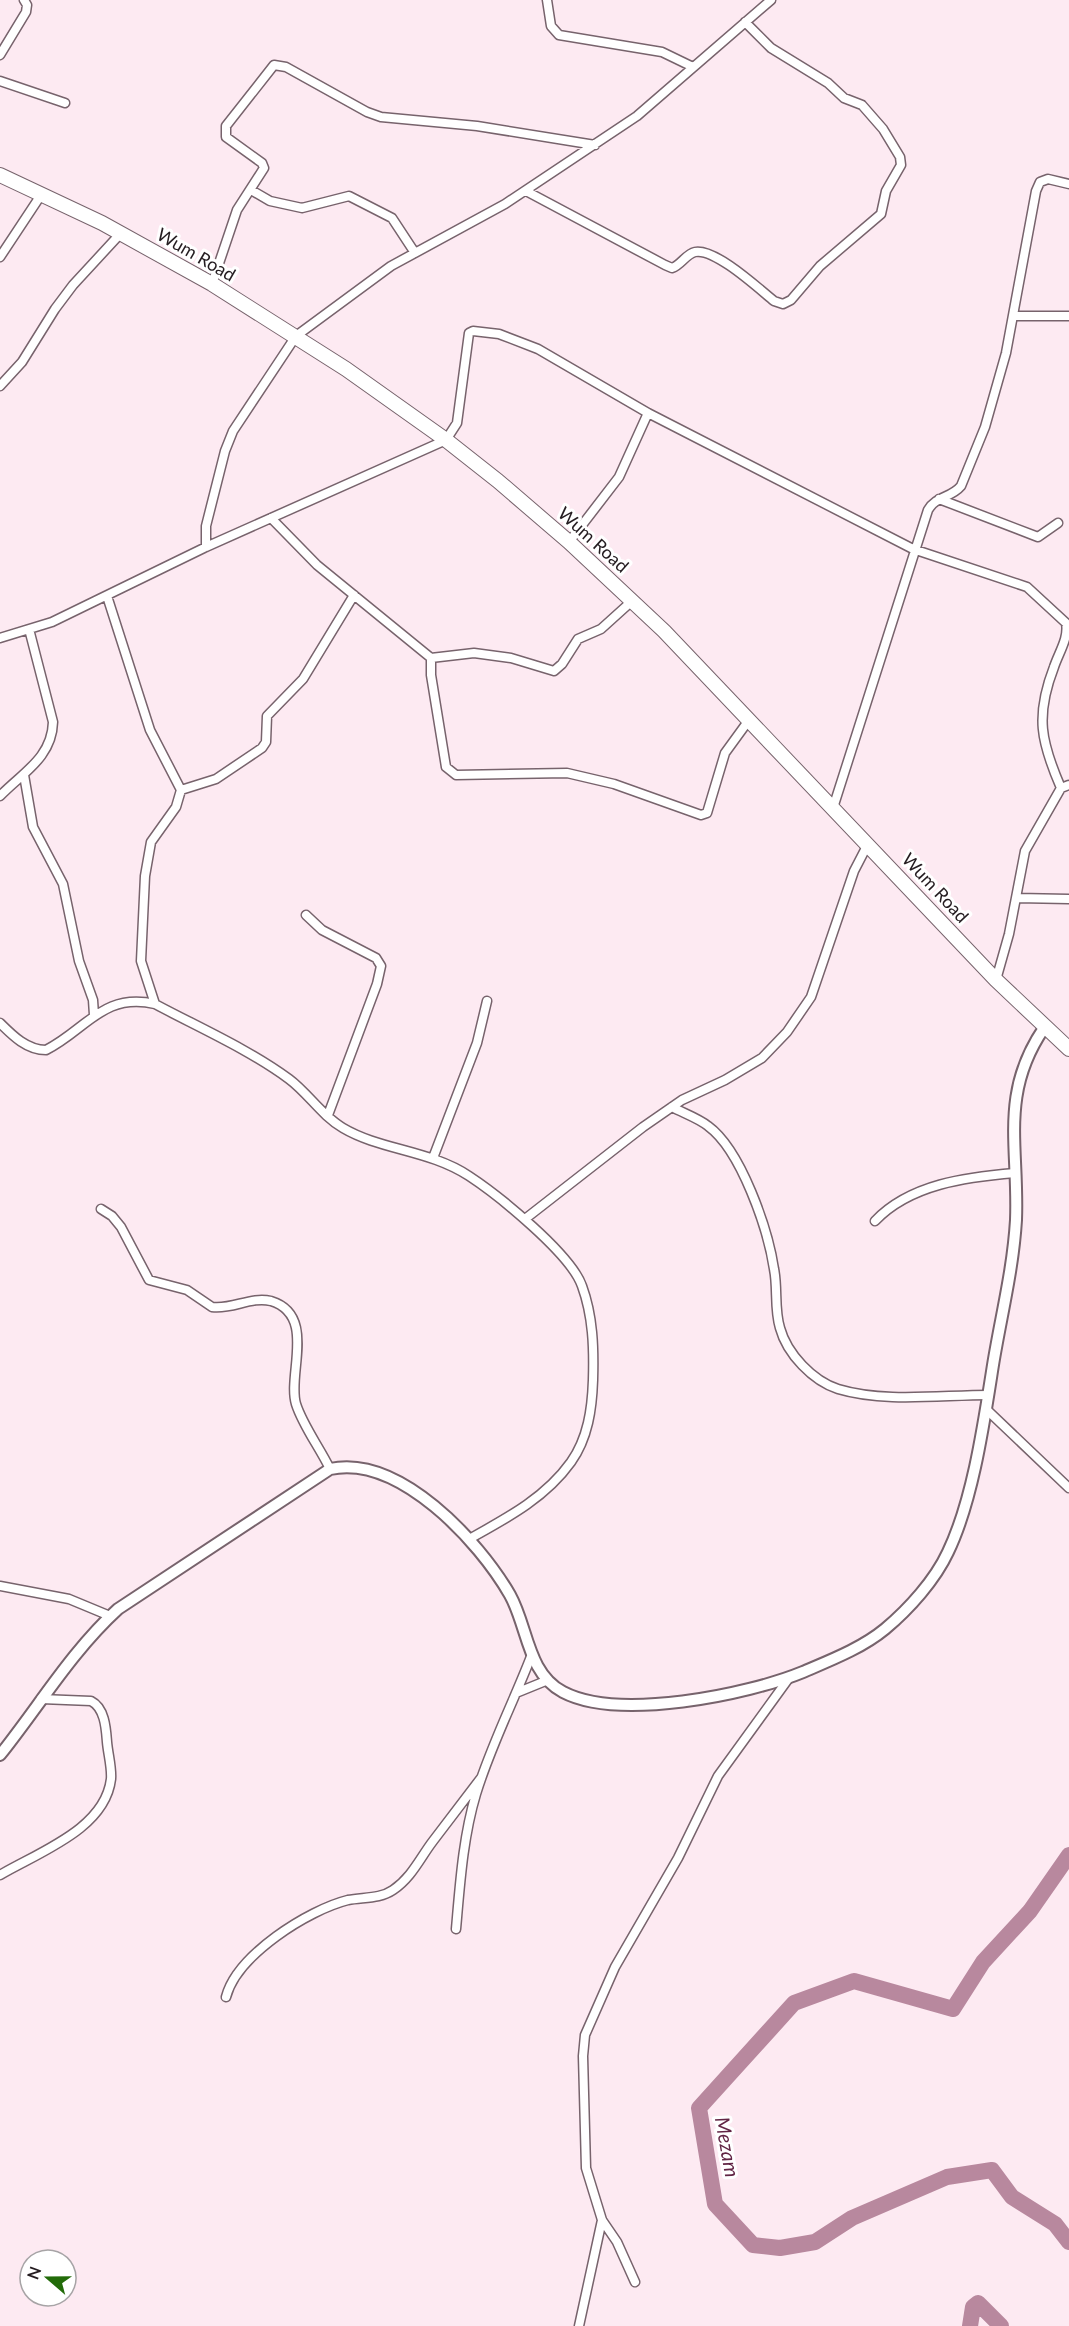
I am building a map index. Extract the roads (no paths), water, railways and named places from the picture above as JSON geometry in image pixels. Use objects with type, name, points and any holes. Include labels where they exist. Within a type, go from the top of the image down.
[{"type":"highway","name":"Wum Road","points":[[0,175],[121,233],[212,284],[296,336],[446,440],[569,542],[632,601],[868,843],[996,980],[1044,1028],[1069,1049]]},
{"type":"street","points":[[0,55],[26,12],[27,5],[24,0]]},
{"type":"street","points":[[547,0],[551,26],[559,35],[662,52],[693,67]]},
{"type":"street","points":[[757,0],[758,11]]},
{"type":"street","points":[[206,547],[206,526],[229,441],[296,336],[391,266],[526,191],[637,116],[771,0]]},
{"type":"street","points":[[526,191],[665,266],[672,268],[696,252],[705,253],[718,259],[774,301],[783,304],[791,300],[820,266],[881,214],[886,191],[901,165],[900,157],[883,129],[862,105],[844,99],[828,83],[771,48],[745,22]]},
{"type":"street","points":[[212,284],[237,210],[264,168],[261,162],[226,137],[224,132],[226,126],[269,69],[280,64],[367,112],[381,117],[477,126],[595,145]]},
{"type":"street","points":[[0,81],[65,104]]},
{"type":"street","points":[[833,808],[913,549],[928,510],[939,499],[956,492],[972,463],[1000,375],[1036,190],[1040,182],[1048,179],[1069,184]]},
{"type":"street","points":[[251,190],[270,201],[302,208],[349,196],[392,218],[415,253]]},
{"type":"street","points":[[0,257],[41,195]]},
{"type":"street","points":[[0,386],[22,362],[73,285],[121,233]]},
{"type":"street","points":[[1013,316],[1069,316]]},
{"type":"street","points":[[0,638],[52,622],[206,547],[446,440],[457,423],[467,339],[473,331],[499,334],[538,349],[648,413],[913,549],[1027,587],[1066,623],[1068,631],[1053,669],[1042,724],[1047,756],[1065,787],[1025,851],[1017,898],[996,980]]},
{"type":"street","points":[[569,542],[619,477],[648,413]]},
{"type":"street","points":[[939,499],[1038,537],[1058,523]]},
{"type":"street","points":[[272,518],[317,565],[431,658],[474,653],[511,658],[554,671],[562,664],[578,639],[601,629],[632,601]]},
{"type":"street","points":[[181,790],[216,779],[262,748],[266,742],[267,716],[303,679],[354,595]]},
{"type":"street","points":[[107,596],[150,730],[181,790],[176,807],[151,842],[145,876],[141,961],[154,1004]]},
{"type":"street","points":[[0,796],[39,762],[53,734],[53,722],[29,629]]},
{"type":"street","points":[[431,658],[431,675],[446,767],[456,775],[567,773],[614,784],[701,815],[706,813],[725,753],[749,720]]},
{"type":"street","points":[[24,775],[33,827],[60,877],[79,961],[93,1000],[94,1015]]},
{"type":"street","points":[[525,1219],[672,1107],[762,1058],[800,1016],[811,997],[854,871],[868,843]]},
{"type":"street","points":[[1017,898],[1069,899]]},
{"type":"street","points":[[306,915],[322,930],[376,958],[381,966],[377,984],[328,1115]]},
{"type":"street","points":[[93,1000],[103,1010]]},
{"type":"street","points":[[433,1158],[477,1043],[487,1001]]},
{"type":"street","points":[[0,1023],[24,1044],[36,1050],[46,1050],[103,1010],[123,1002],[154,1004],[262,1060],[292,1081],[343,1128],[433,1158],[469,1176],[525,1219],[552,1246],[581,1284],[591,1324],[592,1397],[585,1438],[571,1462],[543,1494],[513,1515],[471,1538]]},
{"type":"street","points":[[0,1755],[85,1642],[110,1616],[330,1469],[348,1465],[365,1467],[400,1484],[435,1507],[471,1538],[512,1597],[536,1665],[548,1680],[563,1692],[583,1699],[626,1707],[683,1702],[789,1678],[839,1657],[884,1630],[936,1572],[948,1552],[964,1504],[986,1409],[1010,1278],[1016,1219],[1014,1098],[1020,1072],[1030,1048],[1044,1028]]},
{"type":"street","points":[[672,1107],[709,1126],[726,1145],[743,1172],[774,1268],[780,1328],[791,1351],[811,1374],[838,1388],[890,1396],[988,1395]]},
{"type":"street","points":[[875,1221],[890,1205],[941,1184],[972,1176],[1015,1173]]},
{"type":"street","points":[[101,1209],[112,1216],[121,1227],[149,1280],[187,1290],[212,1307],[221,1308],[255,1301],[269,1301],[287,1311],[298,1342],[294,1391],[296,1405],[330,1469]]},
{"type":"street","points":[[986,1409],[1069,1488]]},
{"type":"street","points":[[0,1586],[69,1599],[110,1616]]},
{"type":"street","points":[[456,1929],[462,1864],[481,1778],[500,1725],[532,1654]]},
{"type":"street","points":[[635,2282],[617,2242],[602,2220],[586,2168],[583,2067],[585,2035],[615,1968],[678,1858],[718,1776],[789,1678]]},
{"type":"street","points":[[516,1693],[548,1680]]},
{"type":"street","points":[[0,1875],[91,1821],[107,1794],[111,1778],[104,1720],[97,1704],[91,1701],[41,1699]]},
{"type":"street","points":[[226,1997],[235,1973],[247,1961],[298,1923],[322,1908],[349,1900],[385,1894],[403,1882],[414,1871],[431,1843],[481,1778]]},
{"type":"street","points":[[579,2326],[602,2220]]},
{"type":"waterway","name":"Mezam","points":[[1069,1855],[1030,1911],[983,1962],[953,2009],[854,1981],[794,2003],[699,2108],[715,2204],[753,2245],[780,2248],[815,2242],[852,2218],[947,2177],[992,2170],[1012,2197],[1055,2224],[1069,2242]]},
{"type":"waterway","name":"Mezam","points":[[970,2326],[973,2307],[978,2303],[1001,2326]]}]
